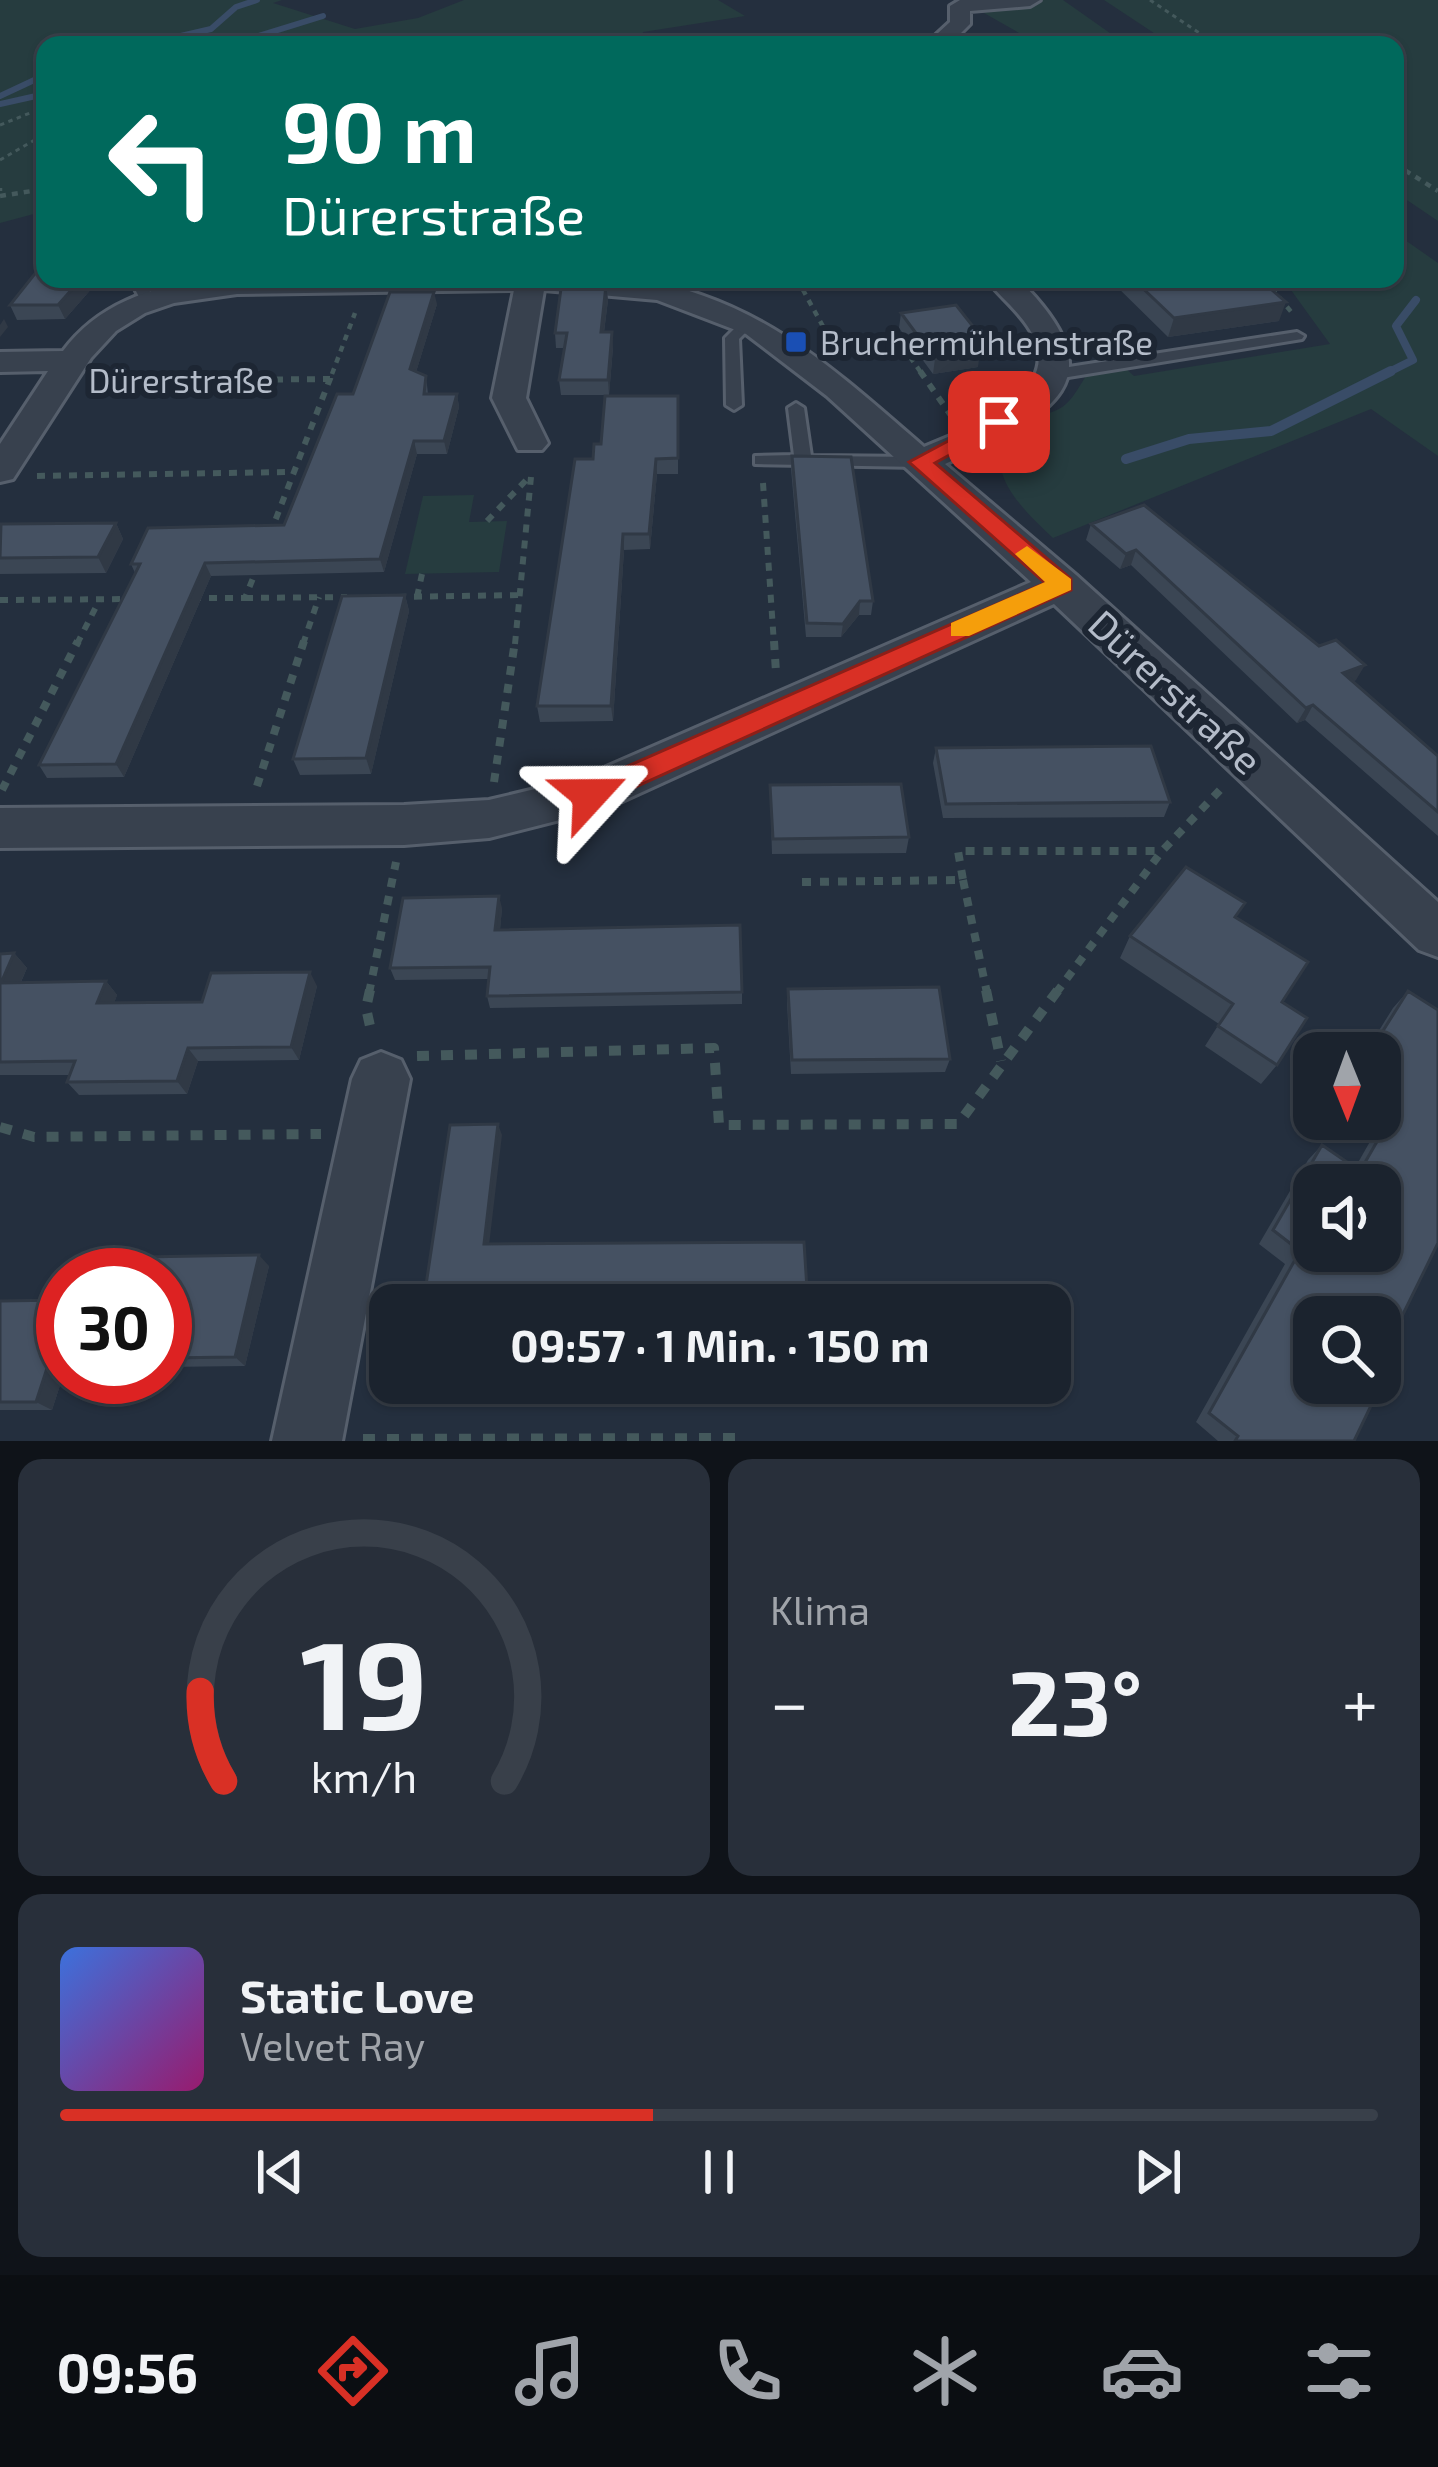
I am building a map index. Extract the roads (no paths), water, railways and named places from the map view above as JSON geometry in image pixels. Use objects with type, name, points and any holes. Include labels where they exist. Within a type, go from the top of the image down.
[{"type":"street","points":[[946,36],[960,24],[956,3],[1030,0]]},
{"type":"street","name":"Dürerstraße","points":[[12,474],[69,371],[101,326],[142,290],[212,288]]},
{"type":"street","points":[[529,288],[508,398],[531,460]]},
{"type":"street","name":"Dürerstraße","points":[[607,288],[646,290],[749,322],[817,373],[1062,584],[1438,934]]},
{"type":"street","points":[[920,462],[1030,407],[1049,390],[1056,374],[1053,342],[1008,288]]},
{"type":"street","points":[[0,362],[69,371]]},
{"type":"street","points":[[0,828],[243,828],[489,819],[590,795],[1062,584]]},
{"type":"street","points":[[308,1440],[375,1106]]},
{"type":"lane","points":[[734,405],[732,338],[749,322]]},
{"type":"lane","points":[[1056,374],[1297,336]]},
{"type":"lane","points":[[796,408],[802,461]]},
{"type":"lane","points":[[761,460],[920,462]]},
{"type":"waterway","points":[[181,36],[211,29],[236,7],[257,0]]},
{"type":"waterway","points":[[258,36],[323,16]]},
{"type":"waterway","points":[[0,96],[36,79]]},
{"type":"waterway","points":[[0,104],[36,96]]},
{"type":"waterway","points":[[1126,459],[1189,439],[1271,431],[1413,360],[1396,326],[1416,300]]},
{"type":"place","name":"Bruchermühlenstraße","points":[[796,342]]}]
